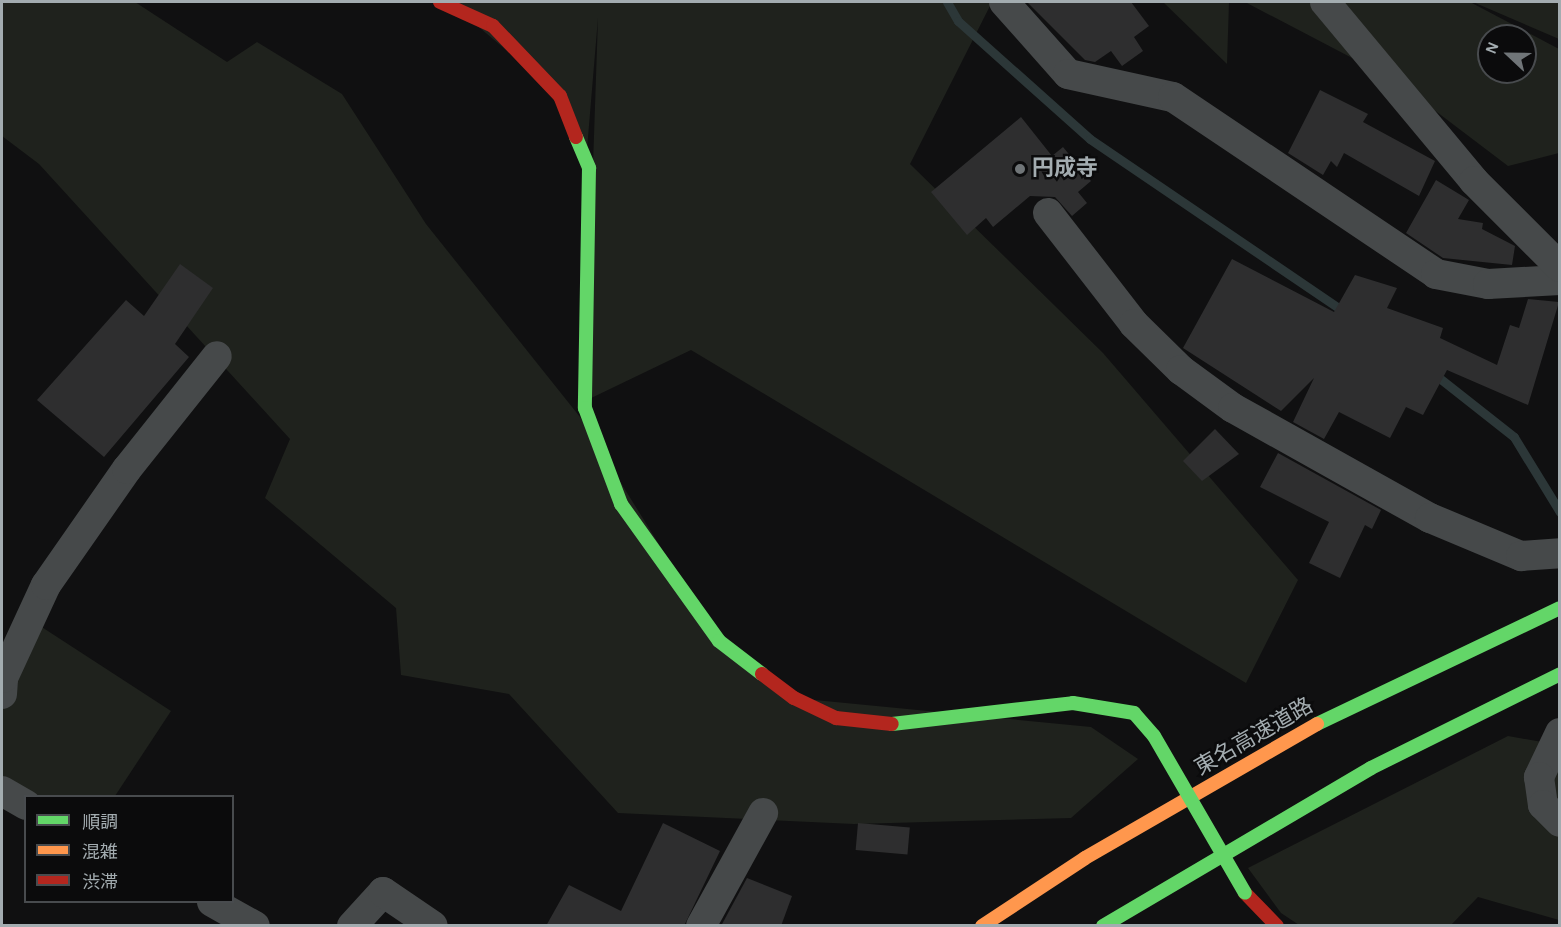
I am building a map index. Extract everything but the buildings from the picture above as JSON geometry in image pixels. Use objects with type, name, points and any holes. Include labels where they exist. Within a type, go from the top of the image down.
[{"type":"main road","points":[[440,2],[493,26],[560,96],[589,168],[585,408],[621,504],[719,641],[794,698],[836,718],[909,726],[1073,703],[1134,713],[1154,736],[1245,893],[1277,926]]},
{"type":"main road","name":"東名高速道路","points":[[982,926],[1085,858],[1321,722],[1560,608]]},
{"type":"main road","points":[[1103,926],[1371,768],[1560,674]]},
{"type":"street","points":[[1004,2],[1068,74],[1173,97],[1436,274],[1488,284],[1560,280]]},
{"type":"street","points":[[1325,2],[1474,181],[1560,267]]},
{"type":"street","points":[[1048,213],[1134,324],[1181,370],[1233,408],[1430,518],[1521,556],[1560,553]]},
{"type":"street","points":[[2,694],[3,678],[46,585],[127,469],[217,356]]},
{"type":"street","points":[[1560,733],[1539,777],[1543,805],[1560,822]]},
{"type":"street","points":[[2,791],[24,804]]},
{"type":"street","points":[[701,926],[763,813]]},
{"type":"street","points":[[352,926],[383,892],[433,926]]},
{"type":"street","points":[[214,903],[255,926]]},
{"type":"shaded area","points":[[2,2],[135,2],[227,62],[257,42],[342,94],[426,224],[580,417],[719,641],[794,698],[1091,727],[1138,759],[1071,818],[854,824],[618,813],[509,694],[401,675],[396,608],[265,498],[290,439],[39,164],[2,136]]},
{"type":"shaded area","points":[[449,2],[992,2],[910,164],[1103,353],[1298,580],[1246,683],[691,350],[585,401],[598,18],[586,161],[556,92]]},
{"type":"shaded area","points":[[1163,2],[1229,2],[1227,64]]},
{"type":"shaded area","points":[[1245,2],[1470,2],[1512,24],[1477,24],[1477,84],[1537,84],[1537,37],[1559,49],[1559,153],[1508,166],[1396,81]]},
{"type":"shaded area","points":[[1473,2],[1559,2],[1559,39],[1537,30],[1537,24],[1524,24]]},
{"type":"shaded area","points":[[34,622],[171,711],[116,795],[24,795],[2,785],[2,694]]},
{"type":"shaded area","points":[[1508,736],[1559,745],[1559,920],[1478,897],[1451,925],[1299,925],[1281,913],[1248,868]]},
{"type":"waterway","points":[[947,2],[958,21],[1090,139],[1345,312]]},
{"type":"waterway","points":[[1433,373],[1514,437],[1560,512]]},
{"type":"traffic: fast","points":[[576,137],[589,168],[585,408],[621,504],[719,641],[762,674]]},
{"type":"traffic: fast","points":[[1317,724],[1560,608]]},
{"type":"traffic: fast","points":[[1103,926],[1371,768],[1560,674]]},
{"type":"traffic: fast","points":[[892,724],[1073,703],[1134,713],[1154,736]]},
{"type":"traffic: fast","points":[[1154,736],[1245,893]]},
{"type":"traffic: slow","points":[[982,926],[1085,858],[1317,724]]},
{"type":"traffic: jam","points":[[440,2],[493,26],[560,96],[576,137]]},
{"type":"traffic: jam","points":[[762,674],[794,698],[836,718],[892,724]]},
{"type":"traffic: jam","points":[[1245,893],[1277,926]]},
{"type":"place","name":"円成寺","points":[[1020,169]]}]
